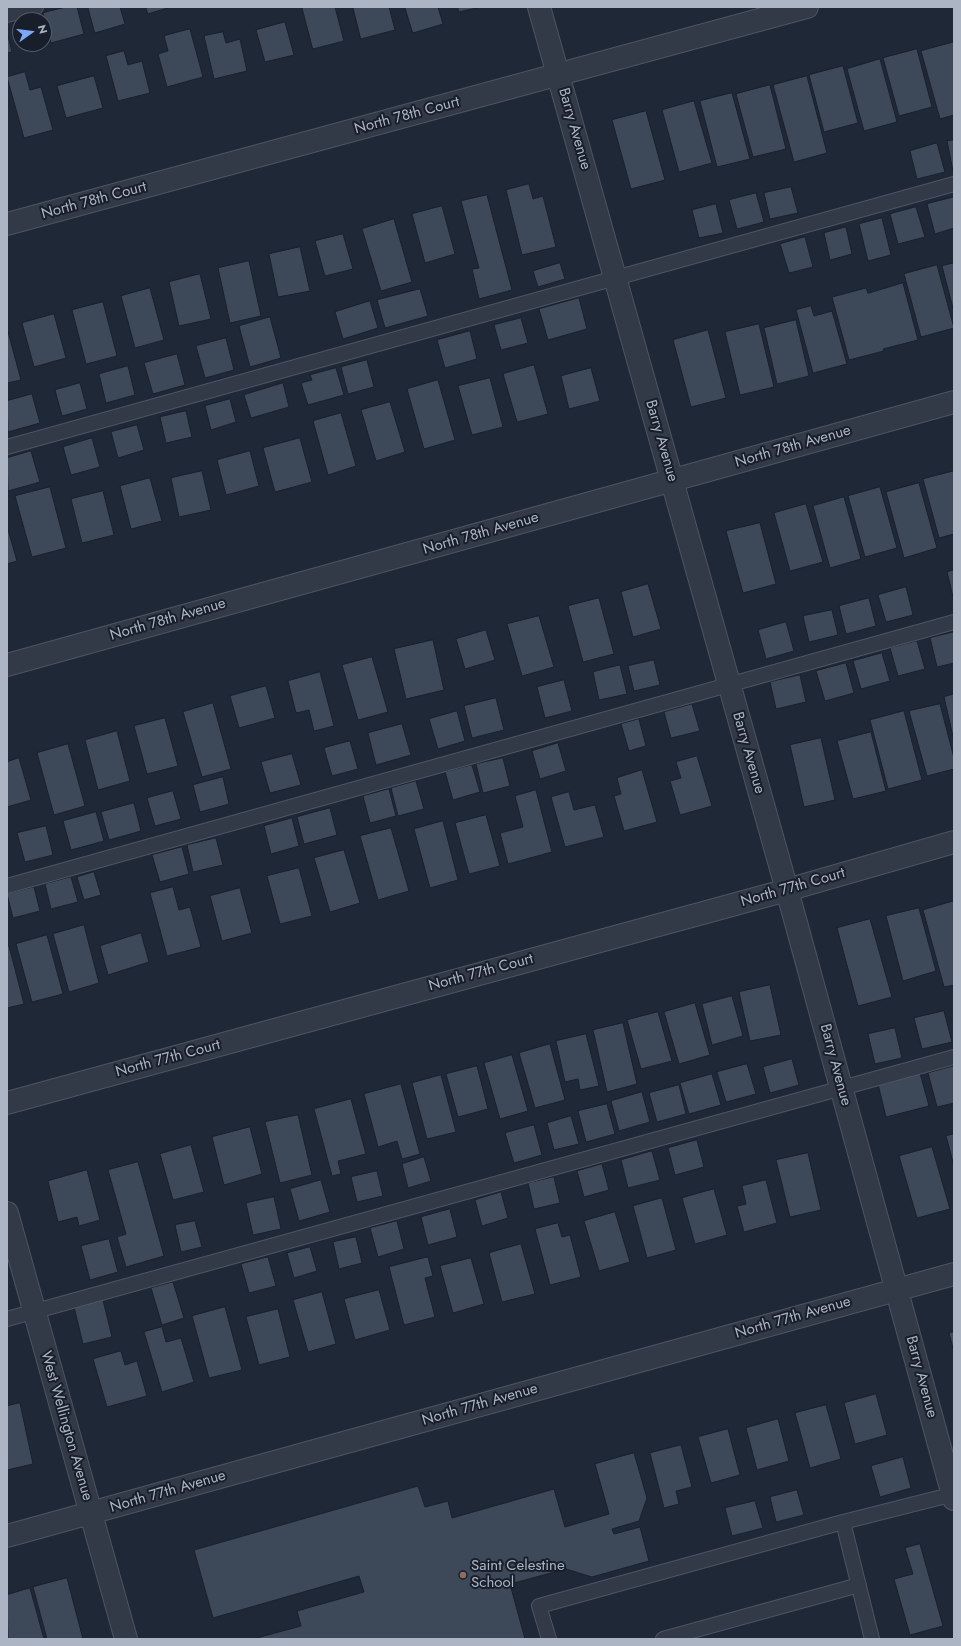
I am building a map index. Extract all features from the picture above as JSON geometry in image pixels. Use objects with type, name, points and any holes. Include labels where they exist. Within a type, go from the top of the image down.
[{"type":"street","name":"Barry Avenue","points":[[539,7],[787,890],[954,1496]]},
{"type":"street","name":"North 78th Court","points":[[7,224],[807,7]]},
{"type":"street","name":"North 78th Avenue","points":[[7,665],[954,402]]},
{"type":"street","name":"North 77th Court","points":[[7,1103],[787,890],[954,842]]},
{"type":"street","name":"West Wellington Avenue","points":[[7,1213],[126,1639]]},
{"type":"street","name":"North 77th Avenue","points":[[7,1536],[954,1274]]},
{"type":"lane","points":[[7,15],[36,7]]},
{"type":"lane","points":[[7,446],[954,184]]},
{"type":"lane","points":[[7,886],[729,683],[954,622]]},
{"type":"lane","points":[[7,1320],[954,1057]]},
{"type":"lane","points":[[549,1639],[539,1606],[843,1522],[954,1496]]},
{"type":"lane","points":[[843,1522],[872,1639]]},
{"type":"lane","points":[[663,1639],[859,1585]]},
{"type":"building","points":[[66,7],[77,7],[84,34],[52,43],[52,12],[47,12]]},
{"type":"building","points":[[88,7],[120,7],[125,24],[95,33]]},
{"type":"building","points":[[146,7],[171,7],[148,14]]},
{"type":"building","points":[[302,7],[335,7],[344,41],[313,49]]},
{"type":"building","points":[[353,7],[389,7],[395,30],[361,39]]},
{"type":"building","points":[[405,7],[438,7],[443,24],[413,33]]},
{"type":"building","points":[[458,7],[481,7],[459,12]]},
{"type":"building","points":[[285,22],[294,55],[265,62],[256,30]]},
{"type":"building","points":[[190,29],[203,77],[167,87],[158,54],[168,51],[164,36]]},
{"type":"building","points":[[7,32],[12,52],[7,53]]},
{"type":"building","points":[[223,32],[226,43],[240,39],[247,71],[214,79],[204,36]]},
{"type":"building","points":[[954,42],[954,115],[940,119],[921,51]]},
{"type":"building","points":[[917,49],[932,107],[899,116],[883,58]]},
{"type":"building","points":[[124,51],[128,65],[142,61],[150,93],[118,101],[106,56]]},
{"type":"building","points":[[880,59],[897,122],[864,131],[847,69]]},
{"type":"building","points":[[843,66],[858,123],[824,132],[809,75]]},
{"type":"building","points":[[25,72],[30,90],[41,87],[53,130],[24,138],[7,77]]},
{"type":"building","points":[[94,76],[103,108],[66,118],[57,86]]},
{"type":"building","points":[[807,76],[827,153],[794,162],[773,85]]},
{"type":"building","points":[[770,85],[786,149],[753,157],[736,94]]},
{"type":"building","points":[[732,93],[750,159],[717,167],[700,101]]},
{"type":"building","points":[[694,101],[712,163],[679,172],[662,110]]},
{"type":"building","points":[[646,111],[665,180],[631,189],[612,120]]},
{"type":"building","points":[[954,140],[954,171],[953,171],[947,141]]},
{"type":"building","points":[[937,143],[945,172],[917,179],[910,151]]},
{"type":"building","points":[[529,184],[533,199],[543,196],[556,247],[522,255],[506,190]]},
{"type":"building","points":[[791,187],[798,213],[770,219],[764,193]]},
{"type":"building","points":[[756,193],[764,222],[737,229],[729,200]]},
{"type":"building","points":[[487,195],[512,290],[479,299],[472,269],[479,268],[461,201]]},
{"type":"building","points":[[954,197],[954,228],[935,234],[927,204]]},
{"type":"building","points":[[716,204],[723,233],[699,238],[692,210]]},
{"type":"building","points":[[442,206],[455,254],[425,263],[412,214]]},
{"type":"building","points":[[916,207],[925,237],[898,244],[890,214]]},
{"type":"building","points":[[882,218],[891,255],[868,261],[859,224]]},
{"type":"building","points":[[394,219],[412,282],[381,291],[362,229]]},
{"type":"building","points":[[846,227],[852,254],[830,260],[824,233]]},
{"type":"building","points":[[343,234],[353,269],[325,276],[315,241]]},
{"type":"building","points":[[805,237],[813,267],[789,273],[780,244]]},
{"type":"building","points":[[300,247],[310,291],[278,297],[269,254]]},
{"type":"building","points":[[249,261],[261,316],[230,323],[218,268]]},
{"type":"building","points":[[560,263],[565,279],[538,287],[533,271]]},
{"type":"building","points":[[954,263],[954,312],[942,266]]},
{"type":"building","points":[[937,265],[954,328],[921,337],[904,274]]},
{"type":"building","points":[[200,274],[211,319],[179,326],[169,282]]},
{"type":"building","points":[[903,283],[918,340],[849,360],[832,297],[866,288],[868,293]]},
{"type":"building","points":[[150,288],[164,340],[135,348],[121,296]]},
{"type":"building","points":[[420,289],[428,316],[385,328],[377,300]]},
{"type":"building","points":[[579,298],[587,329],[548,340],[539,309]]},
{"type":"building","points":[[370,301],[378,328],[343,339],[335,312]]},
{"type":"building","points":[[103,302],[117,356],[86,364],[72,310]]},
{"type":"building","points":[[811,306],[814,316],[832,311],[847,364],[813,373],[796,310]]},
{"type":"building","points":[[54,314],[66,358],[34,367],[22,323]]},
{"type":"building","points":[[270,317],[281,358],[250,367],[239,326]]},
{"type":"building","points":[[521,318],[528,343],[501,350],[494,325]]},
{"type":"building","points":[[796,320],[809,376],[777,384],[764,328]]},
{"type":"building","points":[[759,324],[774,387],[740,395],[725,332]]},
{"type":"building","points":[[7,328],[21,380],[7,383]]},
{"type":"building","points":[[708,330],[726,398],[691,407],[673,340]]},
{"type":"building","points":[[470,331],[477,359],[445,368],[437,340]]},
{"type":"building","points":[[226,338],[234,370],[205,378],[196,346]]},
{"type":"building","points":[[177,354],[185,385],[153,394],[144,363]]},
{"type":"building","points":[[367,360],[374,387],[348,394],[341,367]]},
{"type":"building","points":[[534,365],[548,414],[517,422],[503,374]]},
{"type":"building","points":[[128,366],[135,395],[106,403],[99,374]]},
{"type":"building","points":[[336,368],[344,395],[308,405],[301,383],[312,380],[310,375]]},
{"type":"building","points":[[591,368],[600,401],[569,409],[561,376]]},
{"type":"building","points":[[490,378],[503,427],[472,435],[458,386]]},
{"type":"building","points":[[438,380],[455,440],[424,449],[407,389]]},
{"type":"building","points":[[80,383],[87,409],[62,416],[55,390]]},
{"type":"building","points":[[283,383],[289,407],[251,418],[244,395]]},
{"type":"building","points":[[32,394],[40,423],[8,432],[7,401]]},
{"type":"building","points":[[230,399],[236,422],[211,430],[205,406]]},
{"type":"building","points":[[390,402],[405,452],[376,461],[361,410]]},
{"type":"building","points":[[186,411],[192,437],[166,443],[160,417]]},
{"type":"building","points":[[341,413],[356,466],[328,475],[313,421]]},
{"type":"building","points":[[137,425],[144,450],[118,458],[111,432]]},
{"type":"building","points":[[92,438],[100,467],[71,475],[63,447]]},
{"type":"building","points":[[300,438],[312,482],[275,492],[263,448]]},
{"type":"building","points":[[31,451],[40,482],[8,491],[7,458]]},
{"type":"building","points":[[250,451],[259,486],[226,495],[217,460]]},
{"type":"building","points":[[202,471],[211,510],[179,517],[171,478]]},
{"type":"building","points":[[954,471],[954,534],[939,538],[923,479]]},
{"type":"building","points":[[150,478],[162,521],[131,529],[120,486]]},
{"type":"building","points":[[919,483],[937,548],[904,558],[886,492]]},
{"type":"building","points":[[50,487],[66,548],[32,557],[15,496]]},
{"type":"building","points":[[880,487],[897,548],[865,557],[848,496]]},
{"type":"building","points":[[103,491],[114,535],[82,543],[71,499]]},
{"type":"building","points":[[844,497],[861,559],[830,568],[813,506]]},
{"type":"building","points":[[806,504],[823,562],[790,571],[774,513]]},
{"type":"building","points":[[760,523],[776,584],[743,593],[726,531]]},
{"type":"building","points":[[7,526],[17,561],[7,564]]},
{"type":"building","points":[[954,570],[954,601],[947,572]]},
{"type":"building","points":[[648,584],[661,629],[633,637],[621,592]]},
{"type":"building","points":[[906,587],[913,615],[886,622],[878,595]]},
{"type":"building","points":[[599,598],[614,654],[583,662],[568,606]]},
{"type":"building","points":[[869,598],[876,626],[846,634],[839,606]]},
{"type":"building","points":[[832,610],[838,635],[809,642],[803,616]]},
{"type":"building","points":[[539,616],[554,667],[522,676],[507,624]]},
{"type":"building","points":[[786,622],[794,651],[766,659],[758,630]]},
{"type":"building","points":[[486,630],[495,660],[465,669],[456,639]]},
{"type":"building","points":[[954,632],[954,663],[937,667],[930,638]]},
{"type":"building","points":[[433,640],[444,690],[406,699],[394,649]]},
{"type":"building","points":[[917,641],[925,669],[898,676],[890,648]]},
{"type":"building","points":[[882,653],[890,681],[861,689],[853,661]]},
{"type":"building","points":[[372,657],[388,712],[358,720],[342,665]]},
{"type":"building","points":[[654,660],[660,685],[634,691],[628,666]]},
{"type":"building","points":[[846,663],[854,693],[825,701],[816,671]]},
{"type":"building","points":[[620,665],[627,694],[599,700],[593,672]]},
{"type":"building","points":[[320,672],[334,726],[314,731],[309,710],[296,713],[288,681]]},
{"type":"building","points":[[800,675],[806,702],[776,709],[770,682]]},
{"type":"building","points":[[564,680],[572,711],[545,718],[537,687]]},
{"type":"building","points":[[266,686],[275,718],[239,728],[230,696]]},
{"type":"building","points":[[954,694],[954,741],[944,697]]},
{"type":"building","points":[[496,698],[504,730],[472,738],[464,706]]},
{"type":"building","points":[[213,703],[231,769],[202,777],[183,712]]},
{"type":"building","points":[[692,704],[700,731],[671,738],[664,712]]},
{"type":"building","points":[[940,704],[954,758],[954,769],[927,776],[909,711]]},
{"type":"building","points":[[457,711],[465,741],[438,749],[429,719]]},
{"type":"building","points":[[904,711],[922,780],[888,789],[870,720]]},
{"type":"building","points":[[165,718],[178,766],[147,774],[134,726]]},
{"type":"building","points":[[639,719],[646,746],[629,751],[621,724]]},
{"type":"building","points":[[402,724],[411,755],[376,765],[368,733]]},
{"type":"building","points":[[117,731],[130,781],[98,790],[85,740]]},
{"type":"building","points":[[871,732],[886,791],[853,799],[837,741]]},
{"type":"building","points":[[821,738],[835,800],[804,807],[790,745]]},
{"type":"building","points":[[350,741],[358,769],[332,776],[324,748]]},
{"type":"building","points":[[558,743],[566,771],[540,779],[532,751]]},
{"type":"building","points":[[68,744],[85,806],[54,815],[37,753]]},
{"type":"building","points":[[292,754],[301,785],[270,793],[261,762]]},
{"type":"building","points":[[697,756],[712,806],[680,815],[670,781],[681,778],[676,762]]},
{"type":"building","points":[[19,758],[31,800],[7,807],[7,762]]},
{"type":"building","points":[[503,758],[510,786],[483,793],[476,764]]},
{"type":"building","points":[[472,765],[480,792],[453,800],[445,772]]},
{"type":"building","points":[[642,770],[657,822],[624,831],[614,796],[621,794],[617,778]]},
{"type":"building","points":[[223,777],[229,804],[200,812],[193,785]]},
{"type":"building","points":[[416,781],[424,809],[398,816],[391,788]]},
{"type":"building","points":[[389,789],[396,816],[370,823],[363,796]]},
{"type":"building","points":[[536,790],[552,852],[508,864],[500,833],[523,827],[515,796]]},
{"type":"building","points":[[173,791],[181,819],[155,826],[147,798]]},
{"type":"building","points":[[569,792],[574,810],[595,805],[604,837],[565,847],[551,797]]},
{"type":"building","points":[[134,803],[141,831],[109,840],[101,812]]},
{"type":"building","points":[[330,808],[337,835],[304,844],[297,817]]},
{"type":"building","points":[[96,812],[104,841],[71,850],[63,821]]},
{"type":"building","points":[[486,815],[500,866],[469,874],[455,823]]},
{"type":"building","points":[[292,818],[299,846],[271,854],[264,826]]},
{"type":"building","points":[[443,821],[458,880],[430,888],[414,829]]},
{"type":"building","points":[[46,826],[53,855],[25,862],[17,833]]},
{"type":"building","points":[[391,828],[409,891],[378,900],[360,836]]},
{"type":"building","points":[[216,838],[223,865],[193,872],[187,845]]},
{"type":"building","points":[[182,847],[189,874],[160,882],[152,855]]},
{"type":"building","points":[[344,850],[360,903],[330,912],[314,858]]},
{"type":"building","points":[[299,868],[312,916],[280,924],[267,876]]},
{"type":"building","points":[[94,872],[101,895],[84,900],[77,877]]},
{"type":"building","points":[[71,877],[78,902],[51,909],[45,884]]},
{"type":"building","points":[[34,887],[40,911],[13,918],[7,894]]},
{"type":"building","points":[[173,887],[179,910],[190,907],[201,947],[167,956],[150,893]]},
{"type":"building","points":[[240,888],[252,933],[222,941],[210,896]]},
{"type":"building","points":[[954,901],[954,985],[944,987],[923,910]]},
{"type":"building","points":[[919,908],[936,971],[903,981],[886,916]]},
{"type":"building","points":[[870,919],[892,997],[858,1006],[837,928]]},
{"type":"building","points":[[84,925],[99,983],[69,992],[53,934]]},
{"type":"building","points":[[141,933],[149,962],[108,975],[100,946]]},
{"type":"building","points":[[47,935],[63,994],[32,1002],[16,944]]},
{"type":"building","points":[[7,946],[9,946],[24,1004],[7,1008]]},
{"type":"building","points":[[770,985],[781,1035],[750,1041],[739,992]]},
{"type":"building","points":[[732,996],[743,1036],[712,1045],[702,1004]]},
{"type":"building","points":[[695,1003],[710,1055],[679,1064],[664,1012]]},
{"type":"building","points":[[944,1011],[952,1042],[922,1049],[914,1018]]},
{"type":"building","points":[[658,1012],[672,1061],[641,1069],[627,1020]]},
{"type":"building","points":[[623,1023],[637,1084],[607,1092],[593,1030]]},
{"type":"building","points":[[895,1028],[902,1058],[875,1064],[868,1034]]},
{"type":"building","points":[[586,1034],[599,1086],[580,1090],[578,1079],[565,1082],[556,1041]]},
{"type":"building","points":[[550,1044],[565,1100],[535,1108],[519,1053]]},
{"type":"building","points":[[512,1055],[528,1111],[500,1119],[484,1063]]},
{"type":"building","points":[[792,1059],[799,1085],[770,1093],[763,1067]]},
{"type":"building","points":[[747,1064],[756,1094],[726,1102],[717,1072]]},
{"type":"building","points":[[477,1066],[488,1109],[458,1117],[446,1074]]},
{"type":"building","points":[[954,1066],[954,1103],[937,1107],[928,1073]]},
{"type":"building","points":[[920,1073],[929,1106],[886,1117],[878,1084]]},
{"type":"building","points":[[712,1074],[721,1105],[689,1114],[680,1083]]},
{"type":"building","points":[[441,1075],[456,1132],[427,1139],[412,1083]]},
{"type":"building","points":[[401,1084],[420,1154],[402,1159],[397,1141],[378,1147],[364,1094]]},
{"type":"building","points":[[679,1085],[686,1114],[657,1122],[649,1093]]},
{"type":"building","points":[[642,1092],[650,1122],[619,1131],[611,1101]]},
{"type":"building","points":[[351,1099],[366,1154],[338,1161],[341,1174],[332,1176],[314,1109]]},
{"type":"building","points":[[607,1104],[615,1134],[586,1142],[578,1111]]},
{"type":"building","points":[[298,1115],[312,1175],[280,1183],[265,1122]]},
{"type":"building","points":[[571,1116],[579,1144],[554,1150],[547,1123]]},
{"type":"building","points":[[534,1125],[542,1155],[514,1163],[505,1133]]},
{"type":"building","points":[[250,1127],[262,1174],[224,1185],[212,1137]]},
{"type":"building","points":[[954,1134],[954,1166],[946,1136]]},
{"type":"building","points":[[697,1140],[704,1167],[675,1175],[668,1148]]},
{"type":"building","points":[[191,1145],[204,1192],[173,1200],[160,1154]]},
{"type":"building","points":[[932,1147],[950,1209],[917,1218],[899,1156]]},
{"type":"building","points":[[652,1151],[660,1180],[628,1188],[621,1160]]},
{"type":"building","points":[[808,1153],[821,1210],[790,1217],[776,1160]]},
{"type":"building","points":[[424,1157],[431,1181],[408,1188],[402,1164]]},
{"type":"building","points":[[138,1162],[164,1256],[126,1267],[117,1237],[126,1234],[108,1170]]},
{"type":"building","points":[[602,1164],[609,1190],[584,1197],[577,1171]]},
{"type":"building","points":[[87,1170],[100,1220],[79,1226],[77,1217],[58,1222],[48,1181]]},
{"type":"building","points":[[377,1171],[383,1196],[357,1202],[351,1177]]},
{"type":"building","points":[[554,1177],[560,1203],[534,1209],[528,1183]]},
{"type":"building","points":[[321,1180],[330,1212],[299,1221],[290,1189]]},
{"type":"building","points":[[766,1180],[777,1223],[744,1232],[737,1206],[746,1204],[742,1186]]},
{"type":"building","points":[[714,1189],[727,1235],[695,1244],[682,1198]]},
{"type":"building","points":[[501,1192],[508,1218],[482,1226],[475,1200]]},
{"type":"building","points":[[274,1197],[281,1229],[253,1235],[246,1203]]},
{"type":"building","points":[[662,1198],[676,1250],[647,1258],[633,1206]]},
{"type":"building","points":[[450,1209],[457,1237],[428,1245],[421,1217]]},
{"type":"building","points":[[615,1212],[630,1262],[599,1271],[584,1221]]},
{"type":"building","points":[[195,1221],[202,1247],[181,1252],[175,1225]]},
{"type":"building","points":[[397,1221],[404,1249],[378,1257],[370,1228]]},
{"type":"building","points":[[558,1223],[562,1237],[570,1235],[581,1277],[550,1285],[535,1229]]},
{"type":"building","points":[[356,1237],[362,1263],[339,1269],[333,1242]]},
{"type":"building","points":[[109,1239],[118,1272],[90,1280],[81,1246]]},
{"type":"building","points":[[521,1244],[535,1294],[502,1302],[489,1253]]},
{"type":"building","points":[[310,1247],[317,1271],[294,1278],[287,1253]]},
{"type":"building","points":[[268,1257],[276,1286],[249,1293],[241,1264]]},
{"type":"building","points":[[428,1257],[433,1276],[425,1278],[435,1317],[404,1325],[389,1267]]},
{"type":"building","points":[[471,1258],[484,1304],[453,1313],[440,1266]]},
{"type":"building","points":[[173,1282],[184,1318],[162,1325],[151,1288]]},
{"type":"building","points":[[379,1290],[390,1330],[355,1340],[344,1299]]},
{"type":"building","points":[[322,1292],[336,1344],[308,1352],[293,1300]]},
{"type":"building","points":[[103,1300],[112,1337],[83,1344],[74,1307]]},
{"type":"building","points":[[225,1307],[242,1370],[209,1378],[192,1316]]},
{"type":"building","points":[[278,1309],[290,1357],[259,1365],[246,1317]]},
{"type":"building","points":[[162,1327],[166,1342],[181,1338],[194,1382],[162,1392],[144,1332]]},
{"type":"building","points":[[954,1332],[954,1352],[949,1333]]},
{"type":"building","points":[[121,1351],[125,1365],[137,1361],[147,1396],[107,1407],[93,1359]]},
{"type":"building","points":[[876,1394],[887,1435],[855,1444],[844,1403]]},
{"type":"building","points":[[20,1403],[33,1464],[7,1470],[7,1406]]},
{"type":"building","points":[[826,1405],[841,1459],[810,1468],[795,1413]]},
{"type":"building","points":[[778,1419],[789,1461],[757,1470],[746,1428]]},
{"type":"building","points":[[728,1429],[740,1475],[711,1483],[698,1437]]},
{"type":"building","points":[[681,1445],[692,1487],[676,1491],[679,1504],[664,1508],[650,1453]]},
{"type":"building","points":[[634,1453],[647,1498],[639,1521],[612,1529],[614,1534],[640,1527],[649,1561],[592,1577],[566,1569],[510,1584],[525,1639],[253,1639],[301,1626],[297,1611],[364,1592],[359,1576],[213,1618],[194,1550],[418,1486],[425,1507],[448,1501],[452,1518],[554,1489],[565,1527],[609,1514],[595,1464]]},
{"type":"building","points":[[903,1457],[911,1488],[880,1497],[871,1466]]},
{"type":"building","points":[[797,1490],[804,1515],[776,1522],[770,1497]]},
{"type":"building","points":[[755,1501],[763,1528],[732,1536],[725,1508]]},
{"type":"building","points":[[920,1544],[943,1626],[910,1635],[894,1579],[913,1574],[905,1548]]},
{"type":"building","points":[[67,1578],[83,1639],[47,1639],[33,1587]]},
{"type":"building","points":[[30,1588],[44,1639],[8,1639],[7,1595]]},
{"type":"place","name":"Saint Celestine School","points":[[463,1575]]}]
